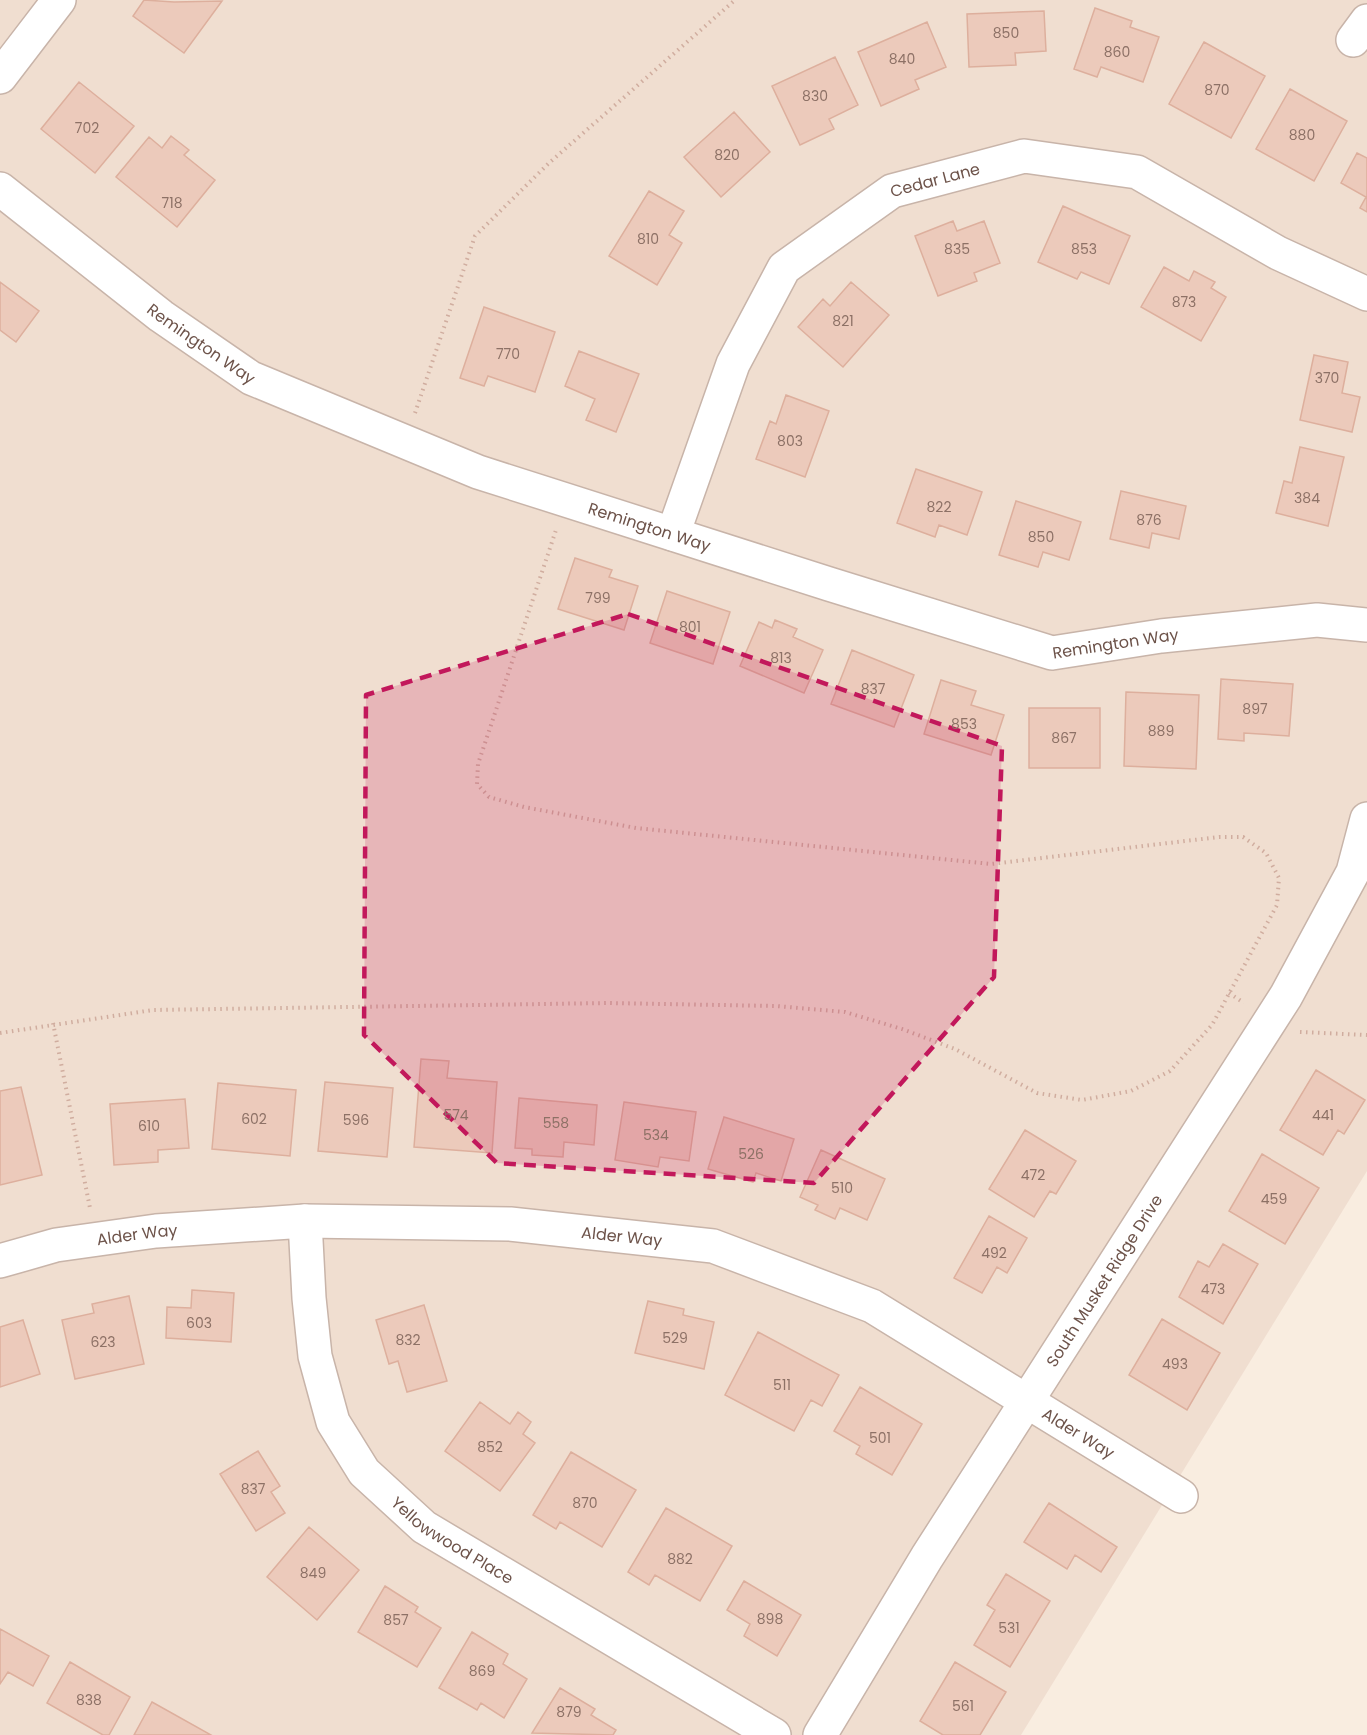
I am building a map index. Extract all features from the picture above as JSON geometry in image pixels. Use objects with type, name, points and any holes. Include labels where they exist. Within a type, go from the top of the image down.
[{"type":"street","points":[[0,77],[59,0]]},
{"type":"street","name":"Cedar Lane","points":[[673,534],[733,364],[784,268],[892,191],[1024,156],[1137,172],[1278,253],[1367,294]]},
{"type":"street","name":"Remington Way","points":[[0,189],[161,316],[251,378],[478,472],[1052,653],[1161,636],[1317,620],[1367,624]]},
{"type":"street","name":"South Musket Ridge Drive","points":[[820,1735],[1026,1401],[1286,996],[1353,872],[1367,819]]},
{"type":"street","name":"Alder Way","points":[[0,1261],[56,1245],[156,1231],[305,1221],[510,1224],[713,1246],[872,1306],[1181,1496]]},
{"type":"street","name":"Yellowwood Place","points":[[305,1221],[315,1356],[333,1422],[364,1472],[423,1527],[774,1735]]},
{"type":"path","points":[[406,442],[475,236],[549,163],[735,0]]},
{"type":"path","points":[[0,1033],[53,1023],[153,1010],[608,1003],[777,1006],[845,1012],[902,1029],[955,1049],[1037,1093],[1082,1100],[1131,1091],[1170,1071],[1212,1025],[1277,905],[1278,878],[1266,852],[1243,837],[1219,837],[991,864],[636,828],[524,807],[489,797],[477,784],[478,764],[559,519]]},
{"type":"path","points":[[53,1023],[96,1239]]},
{"type":"highlighted area","points":[[628,614],[1002,746],[994,977],[814,1183],[497,1163],[364,1035],[366,695]]},
{"type":"shaded area","points":[[0,0],[1367,0],[1367,1171],[1021,1735],[0,1735]]},
{"type":"building","points":[[144,0],[222,1],[184,53],[133,16]]},
{"type":"building","points":[[1095,8],[1132,21],[1130,27],[1159,37],[1143,82],[1101,67],[1097,77],[1074,69]]},
{"type":"building","points":[[1044,11],[1046,51],[1015,53],[1016,65],[969,67],[967,14]]},
{"type":"building","points":[[927,22],[946,67],[915,80],[919,89],[881,106],[858,52]]},
{"type":"building","points":[[1204,42],[1265,76],[1231,138],[1169,104]]},
{"type":"building","points":[[835,57],[858,105],[829,119],[834,129],[800,145],[772,86]]},
{"type":"building","points":[[79,82],[134,126],[95,173],[41,129]]},
{"type":"building","points":[[1290,89],[1347,121],[1314,181],[1256,149]]},
{"type":"building","points":[[734,112],[770,152],[721,197],[684,157]]},
{"type":"building","points":[[171,136],[189,150],[184,155],[215,180],[177,227],[116,177],[149,137],[162,148]]},
{"type":"building","points":[[1357,153],[1367,158],[1367,212],[1360,208],[1366,197],[1341,183]]},
{"type":"building","points":[[649,191],[684,211],[669,235],[682,243],[657,285],[609,256]]},
{"type":"building","points":[[1063,206],[1130,236],[1109,284],[1081,272],[1077,279],[1038,262]]},
{"type":"building","points":[[953,221],[957,231],[984,221],[1000,263],[974,273],[977,281],[938,296],[915,236]]},
{"type":"building","points":[[1164,267],[1189,281],[1194,271],[1215,282],[1211,288],[1226,297],[1201,341],[1141,307]]},
{"type":"building","points":[[0,282],[39,311],[16,342],[0,330]]},
{"type":"building","points":[[851,282],[889,315],[843,367],[798,327],[823,299],[830,306]]},
{"type":"building","points":[[484,307],[555,332],[535,392],[488,376],[484,386],[460,378]]},
{"type":"building","points":[[579,351],[639,374],[616,432],[586,420],[595,399],[565,386]]},
{"type":"building","points":[[1314,355],[1348,362],[1342,393],[1360,397],[1352,432],[1300,420]]},
{"type":"building","points":[[786,395],[829,411],[805,477],[756,459],[770,421],[776,424]]},
{"type":"building","points":[[1300,447],[1344,457],[1328,526],[1276,513],[1284,481],[1292,483]]},
{"type":"building","points":[[916,469],[982,492],[967,535],[939,525],[935,537],[897,523]]},
{"type":"building","points":[[1121,491],[1186,506],[1179,539],[1152,533],[1149,548],[1110,539]]},
{"type":"building","points":[[1016,501],[1081,522],[1069,560],[1043,552],[1038,567],[999,555]]},
{"type":"building","points":[[575,558],[612,570],[609,577],[638,586],[624,630],[558,609]]},
{"type":"building","points":[[667,591],[730,612],[713,664],[650,643]]},
{"type":"building","points":[[775,620],[797,629],[793,637],[823,650],[804,693],[740,666],[759,622],[772,628]]},
{"type":"building","points":[[852,650],[914,675],[894,727],[831,704]]},
{"type":"building","points":[[1221,679],[1293,684],[1289,736],[1244,733],[1244,741],[1218,739]]},
{"type":"building","points":[[941,680],[976,691],[971,705],[1004,715],[991,755],[924,734]]},
{"type":"building","points":[[1126,692],[1199,695],[1196,769],[1124,766]]},
{"type":"building","points":[[1029,708],[1100,708],[1100,768],[1029,768]]},
{"type":"building","points":[[421,1059],[449,1061],[447,1078],[497,1082],[492,1153],[414,1147]]},
{"type":"building","points":[[1316,1070],[1365,1100],[1344,1134],[1338,1130],[1323,1155],[1280,1130]]},
{"type":"building","points":[[325,1082],[393,1088],[387,1157],[318,1151]]},
{"type":"building","points":[[218,1083],[296,1090],[290,1156],[212,1149]]},
{"type":"building","points":[[21,1087],[42,1175],[0,1185],[0,1091]]},
{"type":"building","points":[[519,1098],[597,1105],[594,1145],[564,1142],[563,1157],[532,1155],[532,1149],[515,1148]]},
{"type":"building","points":[[185,1099],[189,1148],[158,1150],[158,1162],[114,1165],[110,1104]]},
{"type":"building","points":[[624,1102],[696,1112],[689,1161],[660,1157],[658,1167],[615,1160]]},
{"type":"building","points":[[724,1117],[794,1139],[781,1181],[756,1173],[753,1182],[708,1169]]},
{"type":"building","points":[[1025,1130],[1076,1161],[1056,1194],[1050,1191],[1034,1217],[989,1189]]},
{"type":"building","points":[[821,1150],[885,1179],[867,1220],[840,1208],[835,1219],[815,1210],[818,1205],[800,1197]]},
{"type":"building","points":[[1262,1154],[1319,1188],[1285,1244],[1229,1211]]},
{"type":"building","points":[[989,1216],[1027,1238],[1007,1273],[997,1267],[982,1293],[954,1278]]},
{"type":"building","points":[[1223,1244],[1258,1264],[1223,1324],[1179,1297],[1198,1261],[1209,1267]]},
{"type":"building","points":[[192,1290],[234,1293],[231,1342],[166,1338],[167,1307],[191,1308]]},
{"type":"building","points":[[129,1296],[144,1364],[75,1379],[62,1320],[94,1313],[92,1304]]},
{"type":"building","points":[[648,1301],[684,1309],[683,1315],[714,1322],[704,1369],[635,1353]]},
{"type":"building","points":[[424,1305],[447,1381],[407,1392],[398,1361],[389,1364],[376,1320]]},
{"type":"building","points":[[1162,1319],[1220,1353],[1187,1410],[1129,1375]]},
{"type":"building","points":[[23,1320],[40,1374],[0,1387],[0,1327]]},
{"type":"building","points":[[758,1332],[839,1375],[822,1406],[811,1400],[794,1431],[725,1395]]},
{"type":"building","points":[[860,1387],[922,1424],[892,1475],[856,1454],[860,1446],[834,1431]]},
{"type":"building","points":[[480,1402],[510,1424],[518,1412],[531,1422],[523,1434],[535,1443],[500,1491],[445,1451]]},
{"type":"building","points":[[258,1451],[280,1486],[271,1492],[285,1513],[256,1531],[220,1474]]},
{"type":"building","points":[[571,1452],[636,1490],[602,1547],[560,1522],[556,1529],[533,1515]]},
{"type":"building","points":[[1049,1503],[1117,1547],[1101,1572],[1075,1555],[1067,1569],[1024,1542]]},
{"type":"building","points":[[666,1508],[732,1546],[700,1601],[655,1575],[649,1585],[628,1572]]},
{"type":"building","points":[[309,1527],[359,1570],[317,1620],[267,1577]]},
{"type":"building","points":[[1006,1574],[1050,1601],[1010,1667],[974,1645],[995,1610],[987,1605]]},
{"type":"building","points":[[744,1581],[801,1615],[777,1656],[744,1636],[750,1624],[727,1610]]},
{"type":"building","points":[[385,1586],[418,1607],[415,1612],[441,1628],[417,1667],[358,1632]]},
{"type":"building","points":[[0,1629],[49,1656],[33,1686],[8,1672],[0,1684]]},
{"type":"building","points":[[472,1632],[508,1654],[503,1664],[527,1679],[504,1718],[481,1703],[477,1710],[439,1688]]},
{"type":"building","points":[[70,1662],[130,1697],[109,1735],[103,1735],[47,1703]]},
{"type":"building","points":[[955,1662],[1006,1692],[980,1735],[943,1735],[920,1721]]},
{"type":"building","points":[[560,1688],[595,1709],[591,1715],[616,1730],[613,1735],[532,1733]]},
{"type":"building","points":[[152,1702],[211,1735],[134,1735]]}]
